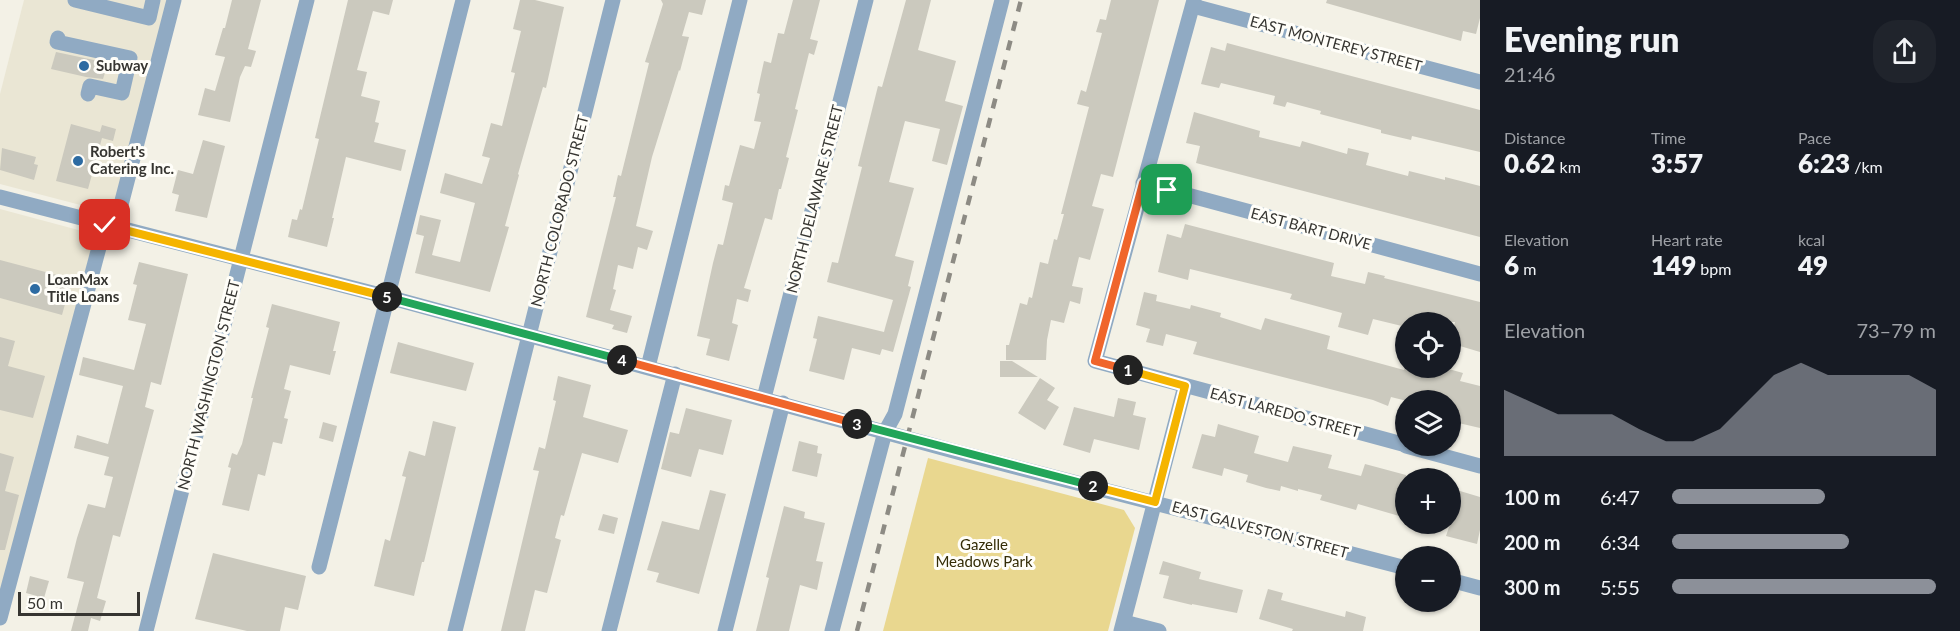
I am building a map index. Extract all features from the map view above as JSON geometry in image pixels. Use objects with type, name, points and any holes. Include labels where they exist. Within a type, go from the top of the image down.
[{"type":"street","points":[[75,0],[149,18],[153,0]]},
{"type":"street","points":[[0,618],[174,0]]},
{"type":"street","name":"NORTH WASHINGTON STREET","points":[[146,631],[307,0]]},
{"type":"street","points":[[319,567],[463,0]]},
{"type":"street","name":"NORTH COLORADO STREET","points":[[454,631],[613,0]]},
{"type":"street","points":[[648,367],[740,0]]},
{"type":"street","name":"NORTH DELAWARE STREET","points":[[765,398],[866,0]]},
{"type":"street","points":[[832,631],[885,432],[895,414],[1002,0]]},
{"type":"street","points":[[1143,183],[1193,3]]},
{"type":"street","name":"EAST MONTEREY STREET","points":[[1193,3],[1480,82]]},
{"type":"street","points":[[58,38],[57,42],[130,58],[122,93],[90,86],[88,94]]},
{"type":"street","name":"EAST BART DRIVE","points":[[1143,183],[1480,274]]},
{"type":"street","name":"EAST LAREDO STREET","points":[[1143,183],[1095,361],[1395,442]]},
{"type":"street","name":"EAST GALVESTON STREET","points":[[0,197],[388,297],[885,432],[1395,565]]},
{"type":"street","points":[[609,631],[675,374]]},
{"type":"street","points":[[1159,631],[1122,626],[1185,386]]},
{"type":"street","points":[[725,631],[783,403]]},
{"type":"street","name":"EAST LAREDO STREET","points":[[1445,456],[1480,466]]},
{"type":"street","points":[[1461,583],[1480,588]]},
{"type":"shaded area","points":[[24,0],[172,0],[115,214],[0,184],[0,94]]},
{"type":"shaded area","points":[[0,209],[97,235],[0,600]]},
{"type":"green space","name":"Gazelle Meadows Park","points":[[928,458],[1124,510],[1135,528],[1108,631],[883,631]]},
{"type":"building","points":[[232,0],[261,0],[248,49],[256,51],[251,67],[245,66],[240,77],[230,122],[198,115],[205,88],[215,91],[225,57],[215,55]]},
{"type":"building","points":[[348,0],[393,0],[389,15],[373,11],[357,70],[367,72],[361,96],[380,101],[375,122],[379,123],[374,142],[406,150],[401,171],[346,157],[327,247],[288,237],[292,219],[297,220],[300,209],[302,210],[319,139],[315,138]]},
{"type":"building","points":[[520,0],[535,0],[564,7],[546,88],[543,87],[518,174],[505,226],[509,227],[490,292],[415,273],[424,236],[416,234],[420,215],[441,220],[432,255],[460,262],[475,203],[440,193],[445,173],[482,184],[490,158],[482,156],[491,123],[502,126],[515,73],[511,72],[521,31],[513,29]]},
{"type":"building","points":[[661,0],[706,0],[702,15],[689,12],[682,36],[689,37],[652,157],[636,226],[653,231],[647,250],[638,247],[633,269],[618,265],[613,289],[616,290],[610,310],[632,316],[627,333],[612,329],[614,325],[586,317],[616,197],[613,197],[618,175],[621,176],[649,63],[645,62],[663,4]]},
{"type":"building","points":[[793,0],[820,0],[810,39],[818,41],[814,55],[809,53],[795,109],[798,110],[786,157],[789,158],[772,220],[765,218],[744,288],[751,290],[748,302],[737,299],[732,323],[738,325],[729,361],[706,355],[710,339],[697,336],[718,244],[723,245],[733,203],[722,200],[725,185],[729,186],[740,145],[754,149],[761,122],[754,121],[764,61],[771,63],[778,33],[784,34]]},
{"type":"building","points":[[906,0],[931,0],[918,50],[956,61],[945,101],[963,106],[947,165],[932,161],[940,129],[905,121],[889,182],[914,188],[895,256],[914,261],[908,286],[911,287],[893,352],[882,349],[880,355],[852,348],[844,380],[809,371],[817,339],[813,338],[818,316],[884,332],[893,300],[827,282],[832,262],[838,263],[862,167],[858,166],[878,86],[882,87]]},
{"type":"building","points":[[1111,0],[1159,0],[1113,177],[1101,174],[1092,206],[1104,209],[1090,260],[1079,257],[1072,286],[1083,288],[1080,304],[1070,301],[1064,323],[1051,320],[1046,360],[1006,360],[1006,345],[1009,345],[1020,303],[1027,305],[1029,297],[1032,298],[1040,262],[1048,264],[1054,239],[1057,240],[1064,214],[1061,214],[1089,107],[1077,104],[1081,90],[1086,92],[1102,33],[1096,32],[1100,19],[1106,20]]},
{"type":"building","points":[[1327,0],[1480,0],[1480,18],[1476,34],[1463,31],[1461,41],[1326,3]]},
{"type":"building","points":[[1227,43],[1480,110],[1480,152],[1412,136],[1411,140],[1381,133],[1381,130],[1320,114],[1321,111],[1287,102],[1285,107],[1273,104],[1275,96],[1221,83],[1219,88],[1201,84],[1211,47],[1225,51]]},
{"type":"building","name":"Subway","points":[[56,52],[108,63],[103,79],[51,69]]},
{"type":"building","points":[[1194,112],[1260,131],[1259,137],[1300,147],[1302,141],[1347,154],[1348,148],[1369,153],[1366,165],[1408,176],[1409,171],[1480,186],[1480,237],[1196,163],[1200,146],[1186,143]]},
{"type":"building","name":"Robert's Catering Inc.","points":[[71,124],[100,132],[102,125],[116,129],[113,141],[102,138],[88,189],[56,181]]},
{"type":"building","points":[[203,140],[225,146],[207,218],[175,211],[179,195],[172,193],[178,170],[193,174]]},
{"type":"building","points":[[2,148],[36,157],[34,164],[38,165],[34,180],[0,170]]},
{"type":"building","points":[[1185,224],[1334,263],[1331,276],[1365,284],[1368,272],[1480,302],[1480,352],[1461,346],[1461,312],[1395,312],[1395,324],[1373,319],[1368,335],[1338,327],[1342,313],[1290,299],[1292,294],[1190,269],[1188,280],[1158,272],[1167,234],[1181,238]]},
{"type":"building","name":"LoanMax Title Loans","points":[[0,260],[72,279],[62,315],[0,298]]},
{"type":"building","points":[[139,262],[188,274],[161,385],[151,382],[145,407],[154,410],[120,537],[113,535],[97,598],[106,601],[100,621],[91,618],[88,631],[71,631],[84,582],[67,578],[77,538],[88,504],[105,508],[113,477],[104,475],[109,457],[74,448],[77,435],[108,444],[123,386],[79,375],[83,357],[134,370],[146,324],[128,320],[137,285],[133,284]]},
{"type":"building","points":[[1144,292],[1157,295],[1156,301],[1190,309],[1191,305],[1221,313],[1220,317],[1261,330],[1265,318],[1330,336],[1327,349],[1395,368],[1395,378],[1461,378],[1461,372],[1463,373],[1460,381],[1480,386],[1480,428],[1461,424],[1461,390],[1395,390],[1395,398],[1391,397],[1388,406],[1373,400],[1193,354],[1197,342],[1166,334],[1163,346],[1146,342],[1150,329],[1136,325]]},
{"type":"building","points":[[272,304],[340,322],[330,375],[290,365],[284,389],[291,391],[284,418],[288,419],[282,444],[273,442],[265,476],[258,474],[249,511],[222,505],[231,468],[228,467],[232,453],[237,455],[242,444],[269,328],[266,327]]},
{"type":"building","points":[[0,337],[15,341],[8,366],[45,376],[33,418],[0,410]]},
{"type":"building","points":[[398,342],[474,363],[466,391],[390,373]]},
{"type":"building","points":[[1000,361],[1012,361],[1038,377],[1000,377]]},
{"type":"building","points":[[558,376],[591,385],[583,417],[628,430],[618,463],[582,453],[564,516],[561,515],[555,538],[561,540],[547,593],[535,590],[525,631],[501,631],[539,471],[533,470],[539,447],[545,449],[556,401],[553,400]]},
{"type":"building","points":[[1040,378],[1055,388],[1047,400],[1059,407],[1045,430],[1018,413]]},
{"type":"building","points":[[1118,398],[1136,402],[1133,415],[1146,418],[1139,450],[1094,439],[1090,453],[1063,445],[1074,407],[1114,417]]},
{"type":"building","points":[[686,408],[732,420],[723,455],[699,449],[691,477],[661,469],[670,432],[679,434]]},
{"type":"building","points":[[433,421],[456,427],[414,596],[374,586],[385,539],[390,541],[406,477],[402,476],[409,451],[425,456]]},
{"type":"building","points":[[323,422],[337,426],[333,442],[319,438]]},
{"type":"building","points":[[1218,424],[1259,436],[1254,453],[1288,462],[1293,446],[1332,455],[1328,468],[1361,476],[1365,464],[1395,472],[1395,515],[1358,504],[1356,510],[1320,500],[1322,495],[1298,489],[1298,491],[1281,486],[1280,491],[1266,488],[1246,482],[1248,475],[1224,468],[1222,476],[1192,468],[1202,434],[1215,437]]},
{"type":"building","points":[[799,441],[818,446],[817,453],[822,454],[817,477],[792,471]]},
{"type":"building","points":[[0,453],[14,457],[5,491],[19,495],[5,550],[0,550]]},
{"type":"building","points":[[710,490],[726,494],[699,594],[656,582],[659,573],[647,570],[662,521],[699,530]]},
{"type":"building","points":[[1461,491],[1480,497],[1480,530],[1477,544],[1446,536],[1447,534],[1461,534]]},
{"type":"building","points":[[784,506],[805,512],[804,518],[825,523],[816,561],[823,562],[817,590],[800,585],[789,631],[756,631],[769,578],[766,577]]},
{"type":"building","points":[[603,514],[618,518],[614,534],[598,530]]},
{"type":"building","points":[[213,553],[306,576],[298,610],[285,607],[280,631],[247,631],[195,619]]},
{"type":"building","points":[[1163,561],[1201,572],[1199,579],[1243,590],[1237,613],[1163,598],[1169,576],[1159,574]]},
{"type":"building","points":[[30,576],[49,581],[44,598],[26,593]]},
{"type":"building","points":[[1268,589],[1283,593],[1281,600],[1345,617],[1346,611],[1366,617],[1363,631],[1292,631],[1293,629],[1259,619]]},
{"type":"railway","points":[[857,631],[1021,0]]},
{"type":"place","name":"Subway","points":[[84,66]]},
{"type":"place","name":"Robert's Catering Inc.","points":[[78,161]]},
{"type":"place","name":"LoanMax Title Loans","points":[[35,289]]},
{"type":"route","points":[[105,225],[388,297],[765,398],[907,439],[1155,502],[1185,386],[1095,361],[1143,183],[1167,190]]}]
